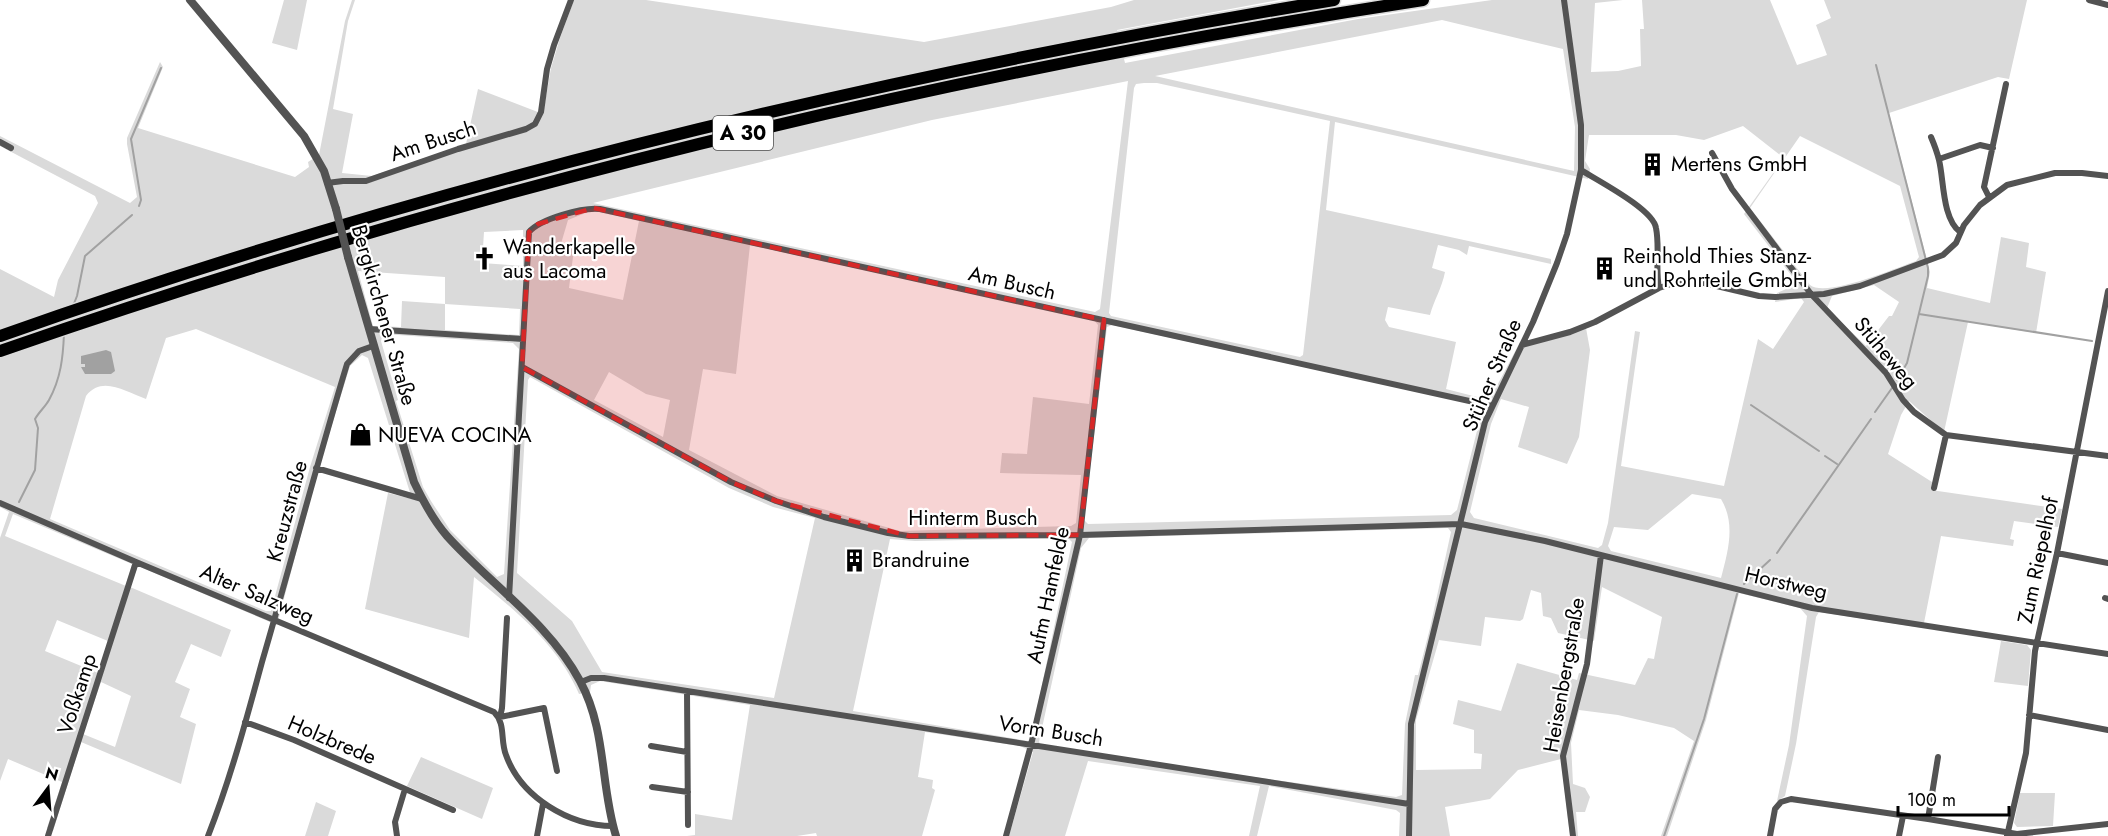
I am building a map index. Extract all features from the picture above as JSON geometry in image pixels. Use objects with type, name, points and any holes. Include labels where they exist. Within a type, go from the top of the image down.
[{"type":"highway","name":"A 30","points":[[0,336],[291,241],[469,189],[690,131],[888,84],[1078,45],[1334,0]]},
{"type":"highway","name":"A 30","points":[[0,351],[205,283],[388,227],[690,145],[1011,72],[1212,34],[1423,0]]},
{"type":"street","name":"Bergkirchener Straße","points":[[190,0],[300,130],[320,161],[336,209],[373,346],[414,482],[429,512],[446,535],[541,628],[581,682],[599,734],[616,836]]},
{"type":"street","name":"Am Busch","points":[[327,183],[366,181],[458,149],[526,129],[535,124],[541,112],[547,69],[571,0]]},
{"type":"street","points":[[2089,0],[2108,5]]},
{"type":"street","name":"Stüher Straße","points":[[1409,836],[1411,724],[1485,422],[1522,345],[1557,263],[1567,234],[1581,170],[1581,125],[1564,1]]},
{"type":"street","points":[[1989,197],[1984,187],[2006,84]]},
{"type":"street","points":[[1931,137],[1939,159],[1941,184],[1952,222],[1960,232]]},
{"type":"street","points":[[0,142],[11,148]]},
{"type":"street","points":[[1939,159],[1980,145],[1993,148]]},
{"type":"street","name":"Stüheweg","points":[[1712,153],[1732,189],[1811,294],[1886,372],[1903,400],[1914,412],[1946,435],[2108,456]]},
{"type":"street","points":[[1581,170],[1644,211],[1655,222],[1657,230],[1656,274],[1659,288]]},
{"type":"street","points":[[1522,345],[1570,332],[1595,322],[1659,288],[1677,282],[1691,281],[1774,297],[1824,294],[1860,286],[1932,261],[1950,250],[1964,225],[1989,197],[2007,185],[2055,174],[2082,173],[2108,177]]},
{"type":"street","name":"Am Busch","points":[[523,339],[529,232],[538,224],[584,209],[600,208],[1492,406]]},
{"type":"street","name":"Zum Riepelhof","points":[[2008,834],[2026,753],[2035,651],[2057,553],[2108,291]]},
{"type":"street","name":"Aufm Hamfelde","points":[[1006,836],[1031,745],[1080,535],[1104,320]]},
{"type":"street","points":[[369,329],[523,339],[510,598]]},
{"type":"street","points":[[2100,337],[2108,338]]},
{"type":"street","name":"Kreuzstraße","points":[[208,836],[245,722],[347,364],[359,351],[373,346]]},
{"type":"street","name":"Hinterm Busch","points":[[522,367],[731,482],[776,501],[824,517],[888,533],[909,536],[1080,535],[1461,524]]},
{"type":"street","points":[[1934,488],[1946,435]]},
{"type":"street","points":[[316,468],[422,499]]},
{"type":"street","name":"Alter Salzweg","points":[[0,503],[494,712],[500,717]]},
{"type":"street","name":"Horstweg","points":[[1461,524],[1545,541],[1812,608],[2108,654]]},
{"type":"street","points":[[2057,553],[2108,563]]},
{"type":"street","name":"Heisenbergstraße","points":[[1573,836],[1563,756],[1587,664],[1601,555]]},
{"type":"street","name":"Voßkamp","points":[[48,836],[136,562]]},
{"type":"street","points":[[507,618],[500,717],[505,754],[511,767],[543,804],[554,811],[597,825],[613,826]]},
{"type":"street","name":"Vorm Busch","points":[[581,682],[591,678],[604,678],[1409,804]]},
{"type":"street","points":[[687,691],[688,825]]},
{"type":"street","points":[[500,717],[544,708],[557,771]]},
{"type":"street","points":[[2029,715],[2108,730]]},
{"type":"street","name":"Holzbrede","points":[[245,722],[294,740],[453,810]]},
{"type":"street","points":[[651,746],[687,752]]},
{"type":"street","points":[[1928,819],[1938,757]]},
{"type":"street","points":[[652,787],[688,792]]},
{"type":"street","points":[[397,836],[395,822],[405,789]]},
{"type":"street","points":[[1770,836],[1775,809],[1780,802],[1786,800],[1928,819],[2008,834],[2108,824]]},
{"type":"street","points":[[537,836],[543,804]]},
{"type":"street","points":[[1899,836],[1903,816]]},
{"type":"highlighted area","points":[[594,208],[1104,320],[1080,535],[909,536],[776,501],[731,482],[522,367],[529,232],[538,224]]},
{"type":"shaded area","points":[[284,0],[307,0],[297,50],[272,43]]},
{"type":"shaded area","points":[[352,0],[355,0],[348,21],[333,109],[353,114],[342,173],[372,176],[466,144],[478,89],[543,114],[551,68],[574,0],[646,0],[924,42],[1111,7],[1134,0],[1279,0],[1117,30],[1125,63],[1358,19],[1492,0],[1623,0],[1595,3],[1591,72],[1618,71],[1641,66],[1640,29],[1644,29],[1642,0],[1770,0],[1797,65],[1827,55],[1816,25],[1831,18],[1824,0],[2027,0],[2009,79],[1998,77],[1889,113],[1930,272],[1927,288],[1990,303],[2001,237],[2029,243],[2026,267],[2046,272],[2036,333],[1968,322],[1944,432],[1909,401],[1901,415],[1888,454],[1932,482],[1931,490],[2062,509],[2058,527],[2014,521],[2010,539],[2014,540],[2013,546],[1941,536],[1923,628],[1819,612],[1816,617],[1796,744],[1785,796],[1777,801],[1789,745],[1807,616],[1800,608],[1739,593],[1706,720],[1667,836],[1661,836],[1694,741],[1674,728],[1618,715],[1579,710],[1571,743],[1573,784],[1585,788],[1590,797],[1585,812],[1576,812],[1578,836],[1570,836],[1561,759],[1518,770],[1490,799],[1445,807],[1450,836],[1399,836],[1400,813],[1396,810],[1269,786],[1257,836],[1249,836],[1260,786],[1088,761],[1065,836],[1009,836],[1033,752],[1020,746],[925,732],[918,777],[933,780],[932,788],[935,790],[922,836],[817,836],[816,833],[797,836],[687,836],[695,835],[695,814],[732,820],[750,705],[600,681],[591,685],[590,692],[579,694],[560,660],[547,644],[505,602],[474,577],[469,638],[365,609],[388,493],[412,499],[368,358],[362,355],[350,366],[318,470],[277,625],[138,566],[130,587],[231,630],[221,657],[191,644],[175,682],[190,689],[180,717],[196,724],[181,784],[81,742],[53,831],[47,828],[62,782],[8,759],[0,781],[0,538],[9,512],[0,507],[0,269],[54,297],[58,280],[98,203],[95,196],[0,146],[0,136],[130,203],[137,197],[127,138],[160,62],[163,67],[138,128],[295,177],[309,167],[308,162],[319,155],[345,21]],"holes":[[[1442,20],[1563,49],[1575,127],[1574,171],[1155,76]],[[1128,81],[1100,309],[1095,312],[593,203],[932,120]],[[1157,83],[1330,121],[1303,355],[1300,357],[1111,316],[1109,313],[1136,84]],[[1335,122],[1588,179],[1590,169],[1585,161],[1589,135],[1676,135],[1704,140],[1743,126],[1784,158],[1744,214],[1798,284],[1777,293],[1775,302],[1801,298],[1804,302],[1773,349],[1758,339],[1724,486],[1621,466],[1640,332],[1635,331],[1608,523],[1602,545],[1598,548],[1474,518],[1470,512],[1491,424],[1501,399],[1529,407],[1518,447],[1567,464],[1579,437],[1590,350],[1586,328],[1527,345],[1520,342],[1490,399],[1446,389],[1456,342],[1389,327],[1385,320],[1388,307],[1430,315],[1445,272],[1432,268],[1438,245],[1459,250],[1467,255],[1469,246],[1551,264],[1551,259],[1326,210]],[[1800,136],[1900,186],[1919,257],[1916,261],[1878,275],[1831,288],[1818,288],[1810,285],[1750,208]],[[588,212],[599,212],[639,221],[623,300],[569,288],[574,249],[560,247],[568,220]],[[523,230],[523,266],[482,263],[484,232]],[[750,245],[1094,320],[1098,325],[1089,404],[1033,397],[1027,454],[1002,453],[1000,473],[1081,475],[1076,523],[1071,526],[900,531],[777,496],[689,450],[703,369],[736,374]],[[358,271],[445,277],[445,304],[402,301],[401,327],[373,326]],[[1874,285],[1899,302],[1892,316],[1889,316],[1866,346],[1827,308],[1832,296]],[[445,304],[520,309],[519,335],[445,330]],[[1112,325],[1479,405],[1482,411],[1457,510],[1451,515],[1088,524],[1084,520],[1107,327]],[[196,329],[335,387],[310,467],[271,611],[266,611],[50,519],[86,396],[99,387],[114,387],[146,399],[166,338]],[[383,334],[513,343],[519,349],[504,574],[497,577],[450,530],[423,487],[396,401],[398,400],[381,341]],[[609,372],[646,394],[670,400],[663,437],[594,400]],[[530,377],[729,488],[773,507],[815,518],[774,698],[602,672],[572,621],[517,573]],[[1692,494],[1721,499],[1726,508],[1729,538],[1721,578],[1611,551],[1608,546],[1614,527],[1648,530]],[[13,514],[132,564],[126,586],[5,536]],[[1448,528],[1451,532],[1430,628],[1418,675],[1415,675],[1405,724],[1402,795],[1396,797],[1041,745],[1039,742],[1081,548],[1089,538]],[[1068,538],[1072,542],[1031,737],[1028,741],[853,711],[890,539],[915,541]],[[1602,587],[1662,617],[1654,659],[1648,658],[1635,685],[1579,673],[1577,680],[1517,663],[1501,711],[1458,700],[1453,724],[1474,730],[1474,753],[1482,754],[1481,769],[1416,770],[1416,720],[1439,640],[1481,646],[1485,617],[1520,621],[1523,619],[1531,590],[1541,593],[1543,616],[1551,618],[1558,633],[1594,641]],[[57,620],[108,641],[98,673],[45,651]],[[101,682],[131,696],[115,747],[83,734]]]},
{"type":"shaded area","points":[[106,350],[111,352],[115,371],[111,374],[85,374],[81,367],[85,367],[85,364],[81,364],[81,356]]},
{"type":"shaded area","points":[[2001,641],[2027,645],[2031,650],[2028,686],[1994,682]]},
{"type":"shaded area","points":[[421,757],[493,788],[482,819],[407,786]]},
{"type":"shaded area","points":[[2020,793],[2055,793],[2053,826],[2017,827],[2014,823]]},
{"type":"shaded area","points":[[316,802],[336,811],[328,836],[305,836]]},
{"type":"waterway","points":[[1876,65],[1928,268],[1907,363],[1897,380]]},
{"type":"waterway","points":[[139,206],[141,200],[131,139],[161,68]]},
{"type":"waterway","points":[[73,306],[85,256],[132,215]]},
{"type":"waterway","points":[[1919,314],[2092,341]]},
{"type":"waterway","points":[[19,502],[35,470],[38,428],[35,419],[49,400],[59,376],[64,334]]},
{"type":"waterway","points":[[1875,412],[1892,388]]},
{"type":"waterway","points":[[1751,405],[1819,451]]},
{"type":"waterway","points":[[1777,553],[1871,419]]},
{"type":"waterway","points":[[1825,456],[1837,464]]},
{"type":"waterway","points":[[1744,584],[1770,560]]},
{"type":"waterway","points":[[1664,836],[1704,719],[1737,594]]},
{"type":"place","name":"Mertens GmbH","points":[[1653,164]]},
{"type":"place","name":"Wanderkapelle aus Lacoma","points":[[485,259]]},
{"type":"place","name":"Reinhold Thies Stanz- und Rohrteile GmbH","points":[[1605,268]]},
{"type":"place","name":"NUEVA COCINA","points":[[360,435]]},
{"type":"place","name":"Brandruine","points":[[854,560]]}]
